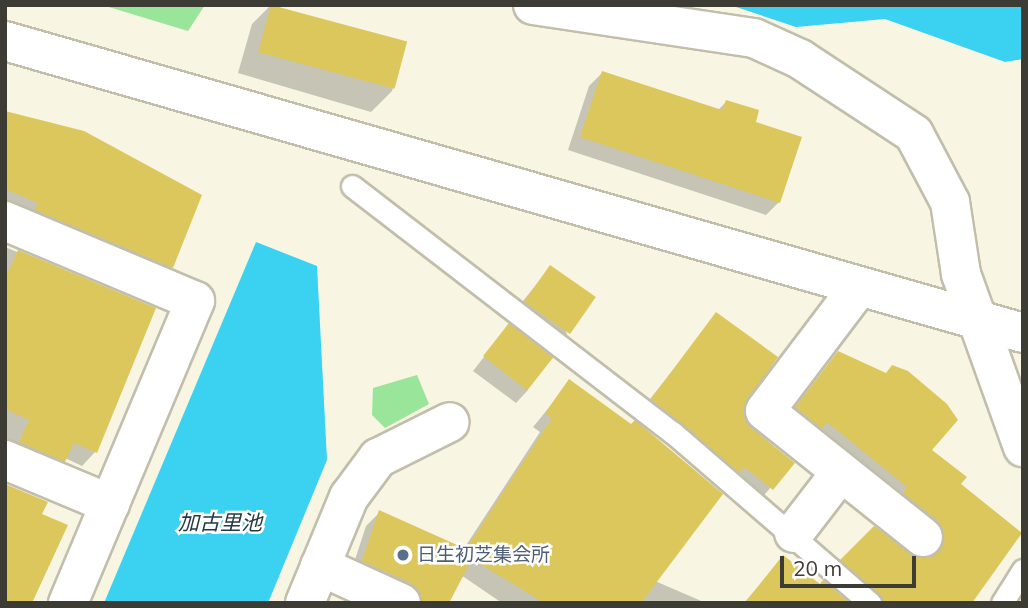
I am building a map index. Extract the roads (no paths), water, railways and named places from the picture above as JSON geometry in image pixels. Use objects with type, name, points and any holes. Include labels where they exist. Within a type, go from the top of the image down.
[{"type":"street","points":[[533,5],[754,38],[800,59],[914,134],[950,202],[974,318],[1023,447]]},
{"type":"street","points":[[5,41],[858,288],[1023,332]]},
{"type":"street","points":[[5,221],[195,301],[68,603]]},
{"type":"street","points":[[858,288],[765,411],[923,537]]},
{"type":"street","points":[[305,603],[349,497],[378,458],[450,422]]},
{"type":"street","points":[[5,460],[110,504]]},
{"type":"street","points":[[794,533],[841,472]]},
{"type":"street","points":[[320,566],[401,603]]},
{"type":"lane","points":[[352,186],[794,533],[870,603]]},
{"type":"lane","points":[[1002,603],[1023,570]]},
{"type":"water","points":[[730,5],[1023,5],[1023,59],[1005,62],[885,19],[796,27]]},
{"type":"water","name":"加古里池","points":[[256,242],[317,266],[327,460],[268,603],[104,603]]},
{"type":"place","name":"日生初芝集会所","points":[[403,555]]}]
